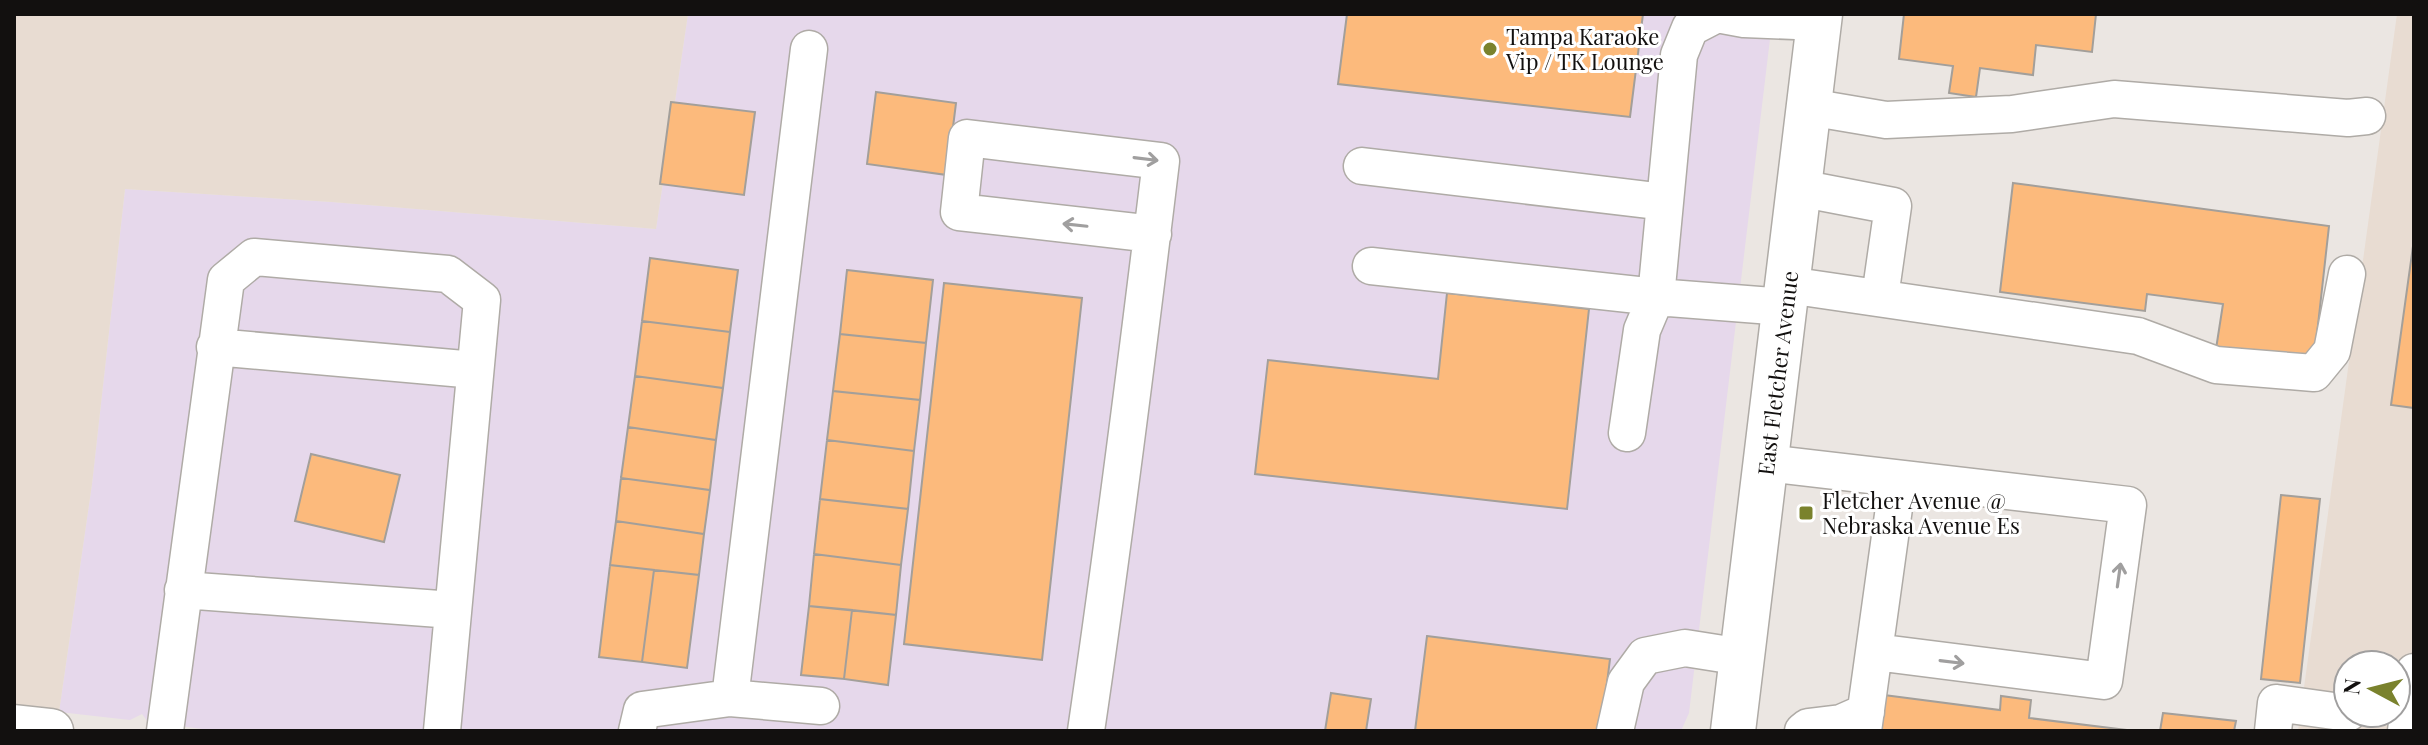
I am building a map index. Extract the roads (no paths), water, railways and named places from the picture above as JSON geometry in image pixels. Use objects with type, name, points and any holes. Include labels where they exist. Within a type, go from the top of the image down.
[{"type":"main road","name":"East Fletcher Avenue","points":[[1735,731],[1820,18]]},
{"type":"main road","points":[[14,727],[51,731]]},
{"type":"lane","points":[[1627,433],[1642,330],[1656,297],[1679,55],[1690,28],[1717,14],[1744,19],[1820,18]]},
{"type":"lane","points":[[730,698],[809,49]]},
{"type":"lane","points":[[1809,107],[1886,120],[2012,114],[2114,99],[2348,118],[2367,116]]},
{"type":"lane","points":[[1086,731],[1153,234],[1161,161],[967,138],[959,212],[1153,234]]},
{"type":"lane","points":[[1362,166],[1665,202]]},
{"type":"lane","points":[[1799,188],[1893,206],[1880,297]]},
{"type":"lane","points":[[165,731],[226,280],[254,257],[448,274],[482,300],[442,731]]},
{"type":"lane","points":[[1371,266],[1656,297],[1880,297],[2138,336],[2216,365],[2314,373],[2332,351],[2347,274]]},
{"type":"lane","points":[[215,347],[475,370]]},
{"type":"lane","points":[[1766,463],[2128,505],[2104,681],[1875,652]]},
{"type":"lane","points":[[1803,731],[1808,727],[1864,722],[1898,479]]},
{"type":"lane","points":[[183,590],[453,610]]},
{"type":"lane","points":[[1615,731],[1626,682],[1645,656],[1685,648],[1742,657]]},
{"type":"lane","points":[[637,731],[642,710],[730,698],[821,706]]},
{"type":"lane","points":[[2273,731],[2276,703],[2332,711]]},
{"type":"place","name":"Tampa Karaoke Vip / TK Lounge","points":[[1490,49]]},
{"type":"place","name":"Fletcher Avenue @ Nebraska Avenue Es","points":[[1806,513]]}]
